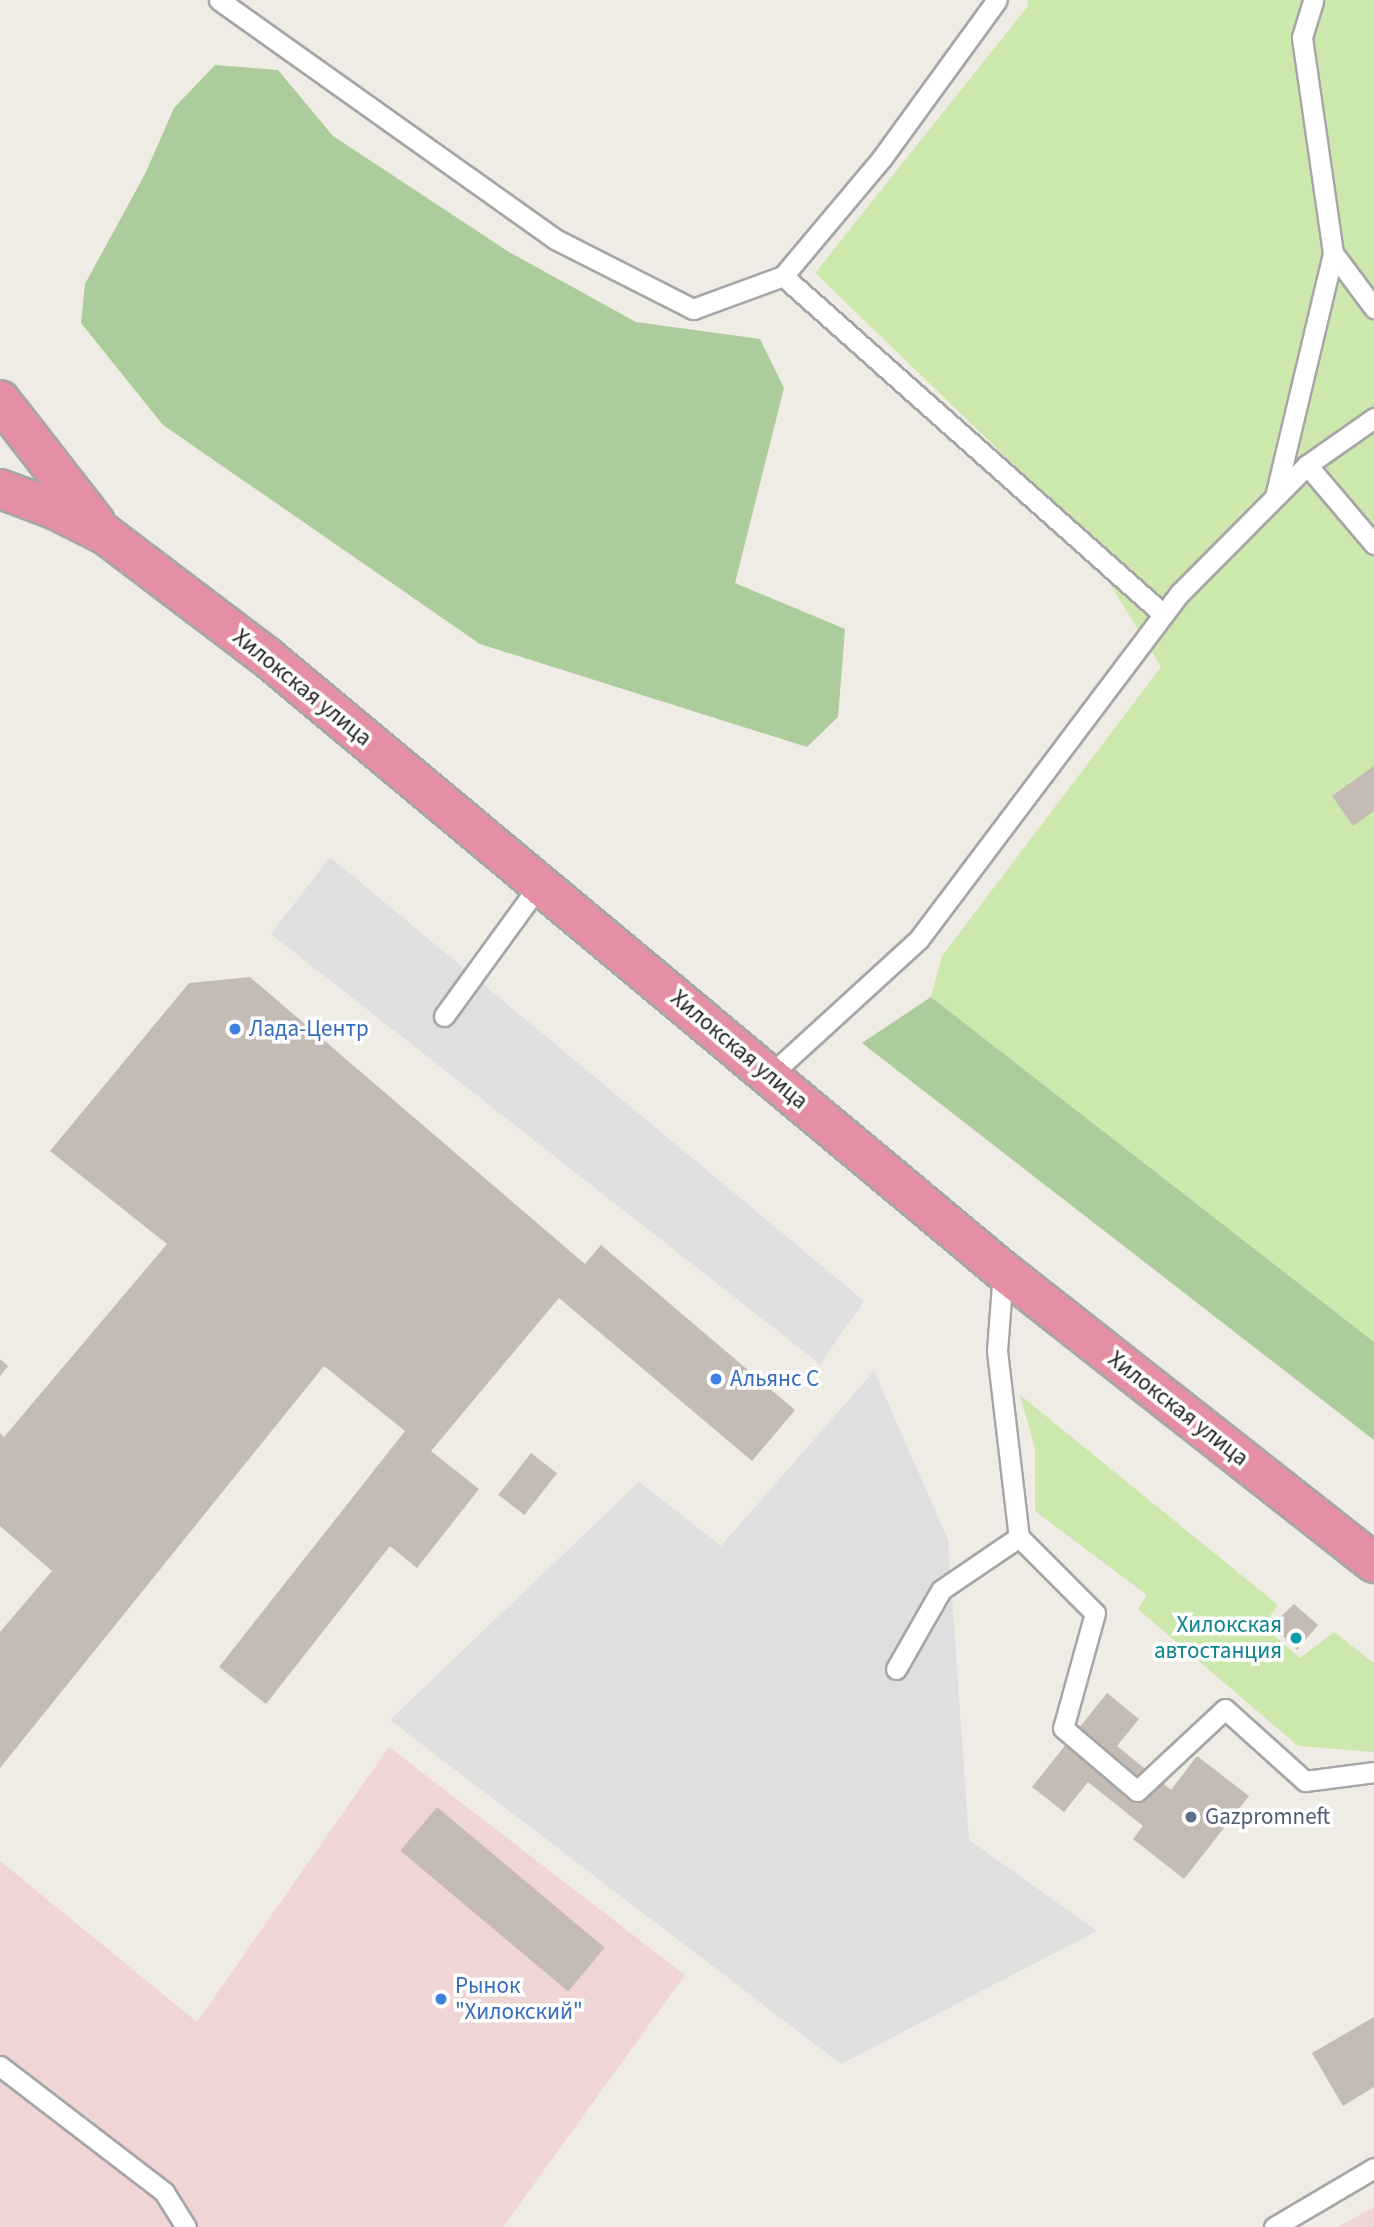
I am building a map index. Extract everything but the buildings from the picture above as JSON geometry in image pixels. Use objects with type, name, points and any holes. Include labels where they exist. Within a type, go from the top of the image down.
[{"type":"highway","points":[[0,400],[106,535]]},
{"type":"highway","points":[[0,489],[54,509],[106,535]]},
{"type":"highway","name":"Хилокская улица","points":[[106,535],[268,658],[1003,1271],[1374,1563]]},
{"type":"lane","points":[[219,0],[555,239],[693,309],[783,276],[881,158],[997,0]]},
{"type":"lane","points":[[1274,498],[1333,253],[1301,37],[1313,0]]},
{"type":"lane","points":[[1333,253],[1374,308]]},
{"type":"lane","points":[[783,276],[1163,614]]},
{"type":"lane","points":[[769,1076],[919,939],[1180,593],[1307,466],[1374,418]]},
{"type":"lane","points":[[1307,466],[1374,544]]},
{"type":"lane","points":[[444,1017],[540,884]]},
{"type":"lane","points":[[1003,1271],[997,1351],[1020,1537],[1095,1613],[1063,1728],[1137,1791],[1225,1709],[1305,1781],[1374,1772]]},
{"type":"lane","points":[[896,1669],[941,1590],[1020,1537]]},
{"type":"lane","points":[[0,2066],[164,2192],[186,2227]]},
{"type":"lane","points":[[1274,2227],[1371,2174]]},
{"type":"shaded area","points":[[330,857],[864,1301],[820,1364],[271,934]]},
{"type":"shaded area","points":[[874,1371],[948,1540],[969,1840],[1097,1931],[841,2064],[390,1720],[639,1482],[721,1546]]},
{"type":"shaded area","name":"Рынок \"Хилокский\"","points":[[389,1747],[685,1975],[503,2227],[0,2227],[0,1861],[197,2022]]},
{"type":"shaded area","points":[[1374,2207],[1374,2227],[1338,2227]]},
{"type":"green space","points":[[1027,0],[1374,0],[1374,1342],[931,997],[942,956],[1161,667],[1070,519],[815,273],[1028,6]]},
{"type":"green space","points":[[215,65],[278,70],[333,136],[509,252],[636,322],[760,339],[784,388],[735,583],[845,629],[838,717],[807,747],[480,644],[163,425],[81,323],[85,284],[145,174],[174,108]]},
{"type":"green space","points":[[931,997],[1374,1342],[1374,1440],[862,1043]]},
{"type":"green space","points":[[1020,1395],[1278,1605],[1263,1626],[1300,1658],[1334,1632],[1374,1663],[1374,1752],[1298,1746],[1138,1609],[1147,1595],[1035,1511],[1035,1448]]},
{"type":"place","name":"Лада-Центр","points":[[235,1029]]},
{"type":"place","name":"Альянс С","points":[[716,1379]]},
{"type":"place","name":"Хилокская автостанция","points":[[1296,1638]]},
{"type":"place","name":"Gazpromneft","points":[[1191,1817]]},
{"type":"place","name":"Рынок \"Хилокский\"","points":[[441,1999]]}]
